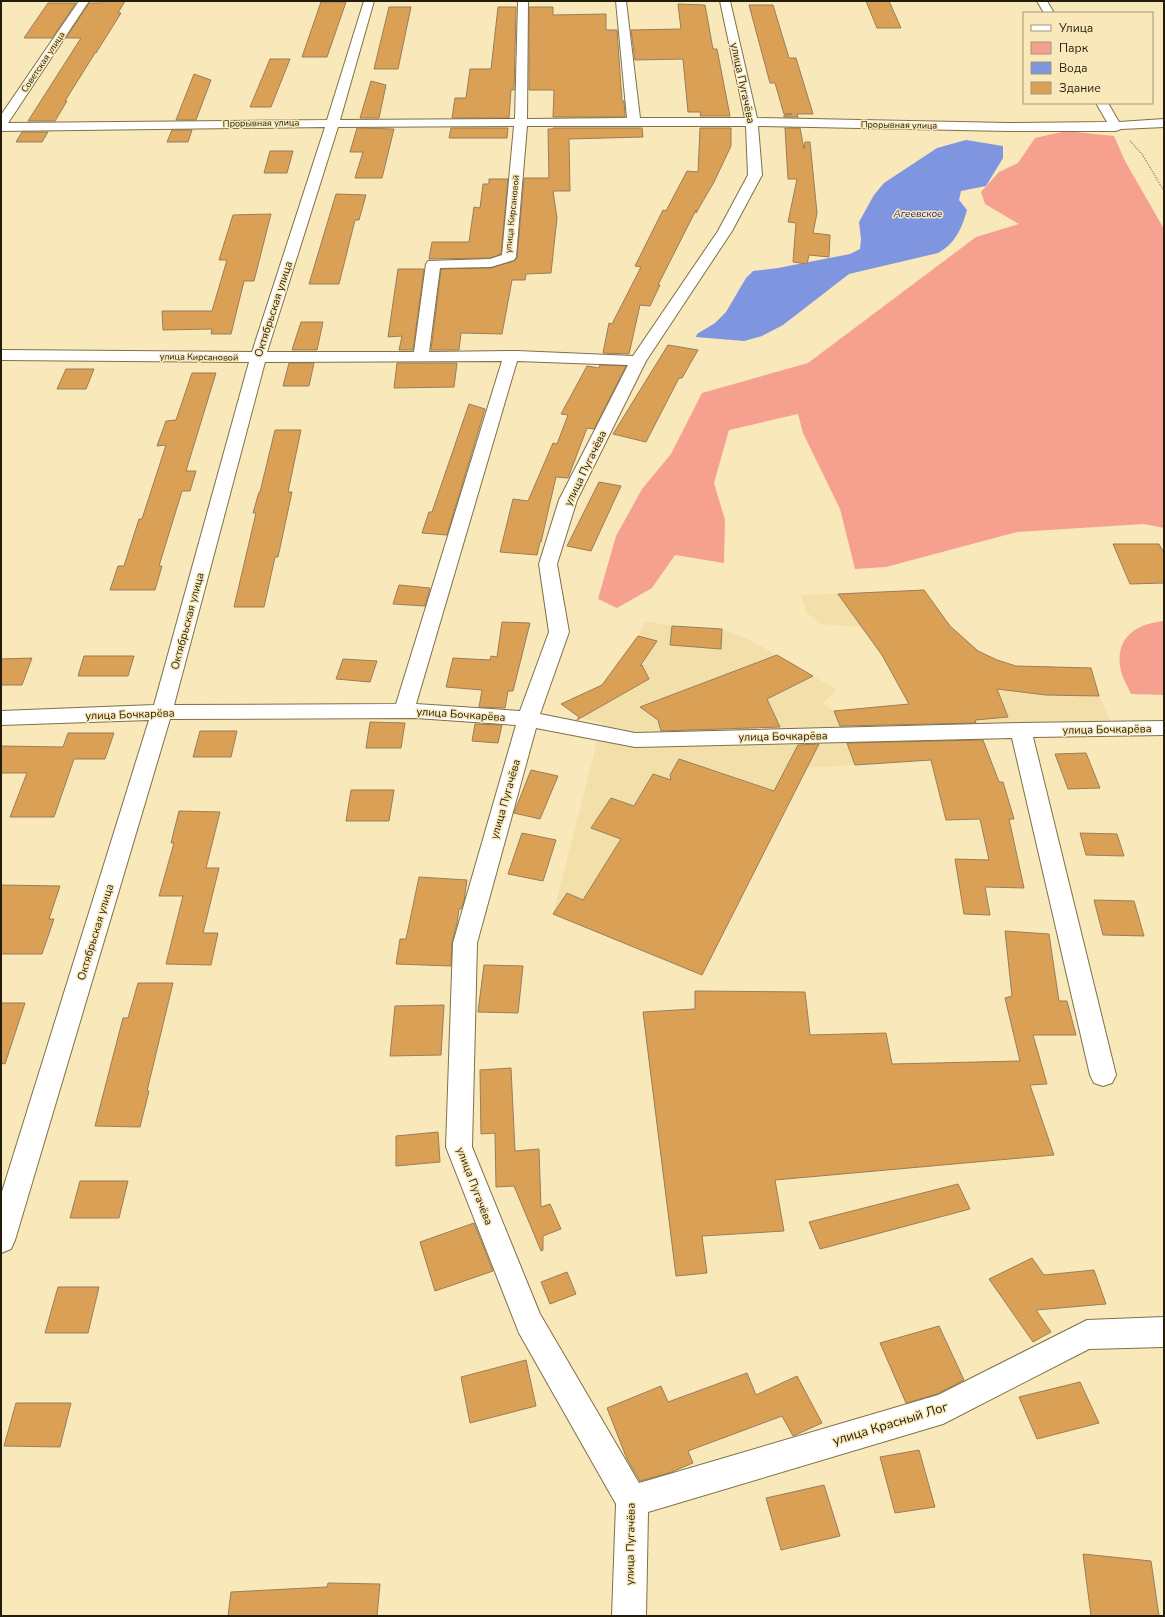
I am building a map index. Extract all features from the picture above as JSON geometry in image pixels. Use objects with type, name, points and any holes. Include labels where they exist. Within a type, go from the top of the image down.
[{"type":"street","name":"Советская улица","points":[[1,124],[84,1]]},
{"type":"street","name":"Октябрьская улица","points":[[1,1240],[162,712],[258,357],[333,122],[369,1]]},
{"type":"street","points":[[521,123],[523,1]]},
{"type":"street","points":[[621,1],[634,123]]},
{"type":"street","name":"улица Пугачёва","points":[[629,1616],[632,1501],[529,1323],[459,1147],[465,944],[528,719],[559,632],[548,564],[568,500],[638,361],[725,231],[755,175],[752,122],[726,1]]},
{"type":"street","points":[[1042,1],[1048,12]]},
{"type":"street","points":[[1103,104],[1116,127]]},
{"type":"street","name":"Прорывная улица","points":[[1,127],[333,122],[752,122],[1026,128],[1116,127],[1164,123]]},
{"type":"street","name":"улица Кирсановой","points":[[421,356],[434,264],[491,264],[509,257],[521,123]]},
{"type":"street","name":"улица Кирсановой","points":[[1,355],[258,357],[511,356],[638,361]]},
{"type":"street","name":"улица Бочкарёва","points":[[404,711],[511,356]]},
{"type":"street","name":"улица Бочкарёва","points":[[1,718],[162,712],[404,711],[528,719],[635,740],[1021,730],[1164,728]]},
{"type":"street","points":[[1021,730],[1103,1075]]},
{"type":"street","name":"улица Красный Лог","points":[[632,1501],[943,1409],[1087,1335],[1164,1332]]},
{"type":"path","points":[[1116,127],[1142,154],[1164,191]]},
{"type":"shaded area","points":[[924,590],[950,626],[978,651],[997,660],[1016,666],[1091,668],[1099,696],[1110,721],[978,725],[989,756],[807,768],[702,975],[553,914],[602,723],[581,718],[561,704],[602,685],[638,636],[645,621],[672,626],[722,629],[754,642],[837,690],[822,703],[834,711],[908,704],[882,655],[862,627],[821,624],[806,612],[801,595]]},
{"type":"green space","points":[[1066,131],[1114,136],[1125,161],[1164,229],[1164,528],[1144,524],[1017,532],[886,567],[855,569],[840,509],[803,433],[798,414],[729,430],[714,483],[725,520],[724,563],[675,555],[652,588],[617,608],[598,599],[616,536],[642,489],[671,454],[702,393],[808,363],[976,237],[1019,224],[985,204],[981,192],[999,172],[1018,163],[1035,138]]},
{"type":"green space","points":[[1164,621],[1164,695],[1131,694],[1121,671],[1121,650],[1124,642],[1135,630],[1153,623]]},
{"type":"water","name":"Агеевское","points":[[966,140],[1003,146],[1003,158],[986,186],[961,191],[959,200],[967,210],[957,235],[944,249],[938,253],[849,274],[783,325],[762,336],[744,341],[696,337],[697,334],[715,323],[726,312],[746,278],[753,271],[778,268],[850,254],[860,249],[861,239],[859,222],[874,195],[884,183],[937,148]]},
{"type":"building","points":[[103,1],[125,1],[118,13],[121,13],[65,101],[67,101],[55,121],[28,121],[81,38],[66,38],[89,3],[102,3]]},
{"type":"building","points":[[866,1],[889,1],[901,28],[877,28]]},
{"type":"building","points":[[321,2],[346,2],[327,57],[302,57]]},
{"type":"building","points":[[48,3],[76,3],[52,38],[24,38]]},
{"type":"building","points":[[678,4],[705,5],[713,49],[717,49],[730,116],[700,116],[701,112],[688,112],[683,59],[635,60],[631,30],[681,29]]},
{"type":"building","points":[[749,5],[773,5],[789,58],[796,58],[813,114],[797,114],[798,117],[784,117],[784,115],[792,114],[784,114],[775,83],[770,83]]},
{"type":"building","points":[[389,7],[411,7],[398,69],[374,69]]},
{"type":"building","points":[[498,7],[516,7],[514,90],[511,90],[509,118],[452,118],[455,98],[466,98],[470,69],[491,69]]},
{"type":"building","points":[[529,7],[553,7],[553,15],[606,14],[606,30],[617,30],[622,101],[624,101],[625,117],[553,117],[554,90],[529,90]]},
{"type":"building","points":[[270,59],[290,59],[271,107],[250,107]]},
{"type":"building","points":[[194,74],[211,80],[196,120],[176,120]]},
{"type":"building","points":[[371,81],[386,85],[379,118],[360,118]]},
{"type":"building","points":[[357,128],[394,129],[382,178],[355,178],[363,152],[350,152]]},
{"type":"building","points":[[451,128],[508,128],[507,138],[449,138]]},
{"type":"building","points":[[642,128],[643,137],[569,139],[570,191],[553,191],[557,218],[551,273],[526,274],[525,280],[512,280],[502,334],[461,333],[459,350],[431,350],[441,269],[491,268],[514,261],[517,258],[524,178],[549,178],[548,129]]},
{"type":"building","points":[[700,128],[731,128],[731,146],[714,182],[696,213],[696,210],[658,285],[660,285],[650,306],[640,305],[629,354],[603,353],[609,323],[612,324],[641,267],[635,266],[663,210],[666,211],[687,171],[698,172]]},
{"type":"building","points":[[785,128],[800,128],[804,149],[805,142],[810,142],[817,213],[813,233],[830,235],[829,257],[809,255],[807,264],[793,262],[796,223],[788,222],[797,179],[788,179]]},
{"type":"building","points":[[172,130],[192,130],[188,142],[167,142]]},
{"type":"building","points":[[22,132],[48,132],[42,142],[16,142]]},
{"type":"building","points":[[270,151],[293,151],[287,173],[264,173]]},
{"type":"building","points":[[489,179],[508,179],[501,254],[490,258],[429,259],[432,242],[469,242],[474,207],[480,208],[483,184],[489,184]]},
{"type":"building","points":[[336,194],[366,195],[359,220],[355,220],[339,284],[309,284]]},
{"type":"building","points":[[271,214],[254,281],[244,281],[231,334],[211,334],[212,329],[163,330],[162,311],[212,311],[227,260],[219,260],[233,215]]},
{"type":"building","points":[[398,269],[424,269],[413,350],[399,350],[402,336],[388,337]]},
{"type":"building","points":[[301,322],[323,322],[317,350],[292,350]]},
{"type":"building","points":[[668,345],[698,350],[682,378],[679,378],[646,442],[613,434]]},
{"type":"building","points":[[289,363],[314,363],[309,386],[283,386]]},
{"type":"building","points":[[397,363],[457,363],[454,387],[394,388]]},
{"type":"building","points":[[600,365],[626,366],[594,429],[587,428],[568,478],[556,477],[537,555],[500,552],[513,499],[528,501],[553,443],[557,444],[568,415],[561,414],[587,366],[599,368]]},
{"type":"building","points":[[66,369],[94,369],[86,389],[57,389]]},
{"type":"building","points":[[192,373],[216,373],[186,471],[196,471],[190,491],[182,491],[159,566],[162,566],[155,590],[110,590],[118,566],[124,566],[139,519],[142,519],[166,445],[157,446],[166,421],[176,420]]},
{"type":"building","points":[[469,404],[485,409],[447,535],[422,533],[429,512],[432,512]]},
{"type":"building","points":[[275,430],[301,430],[288,492],[292,492],[278,557],[275,557],[264,607],[234,607],[256,513],[253,513],[260,492]]},
{"type":"building","points":[[599,482],[621,486],[591,551],[567,546]]},
{"type":"building","points":[[1113,544],[1159,544],[1164,553],[1164,583],[1130,584]]},
{"type":"building","points":[[399,585],[430,588],[425,606],[393,604]]},
{"type":"building","points":[[924,590],[950,626],[978,651],[997,660],[1016,666],[1091,668],[1099,696],[1046,695],[997,689],[1008,717],[975,720],[976,723],[840,726],[834,711],[909,704],[882,655],[838,594]]},
{"type":"building","points":[[502,622],[530,623],[513,691],[508,691],[505,708],[479,707],[482,690],[446,687],[453,658],[490,660],[491,656],[497,657]]},
{"type":"building","points":[[672,626],[722,629],[721,649],[670,645]]},
{"type":"building","points":[[638,636],[657,641],[640,666],[642,665],[649,679],[577,720],[579,717],[561,704],[602,685]]},
{"type":"building","points":[[777,655],[813,676],[767,699],[780,727],[661,731],[658,720],[640,707]]},
{"type":"building","points":[[84,656],[134,656],[128,676],[78,676]]},
{"type":"building","points":[[32,658],[22,685],[1,685],[1,659]]},
{"type":"building","points":[[343,659],[377,661],[370,682],[336,679]]},
{"type":"building","points":[[370,722],[405,723],[401,748],[366,748]]},
{"type":"building","points":[[475,724],[502,725],[498,743],[472,741]]},
{"type":"building","points":[[200,731],[237,731],[231,757],[193,757]]},
{"type":"building","points":[[68,733],[114,733],[105,759],[74,759],[54,817],[10,817],[27,773],[1,773],[1,746],[63,747]]},
{"type":"building","points":[[983,740],[999,782],[1003,782],[1014,819],[1009,819],[1024,888],[985,887],[990,915],[964,914],[955,859],[989,860],[980,819],[946,820],[931,760],[855,765],[847,743]]},
{"type":"building","points":[[819,744],[702,975],[553,914],[567,893],[583,900],[621,839],[591,828],[611,798],[634,806],[653,774],[671,780],[670,775],[679,759],[774,791],[798,745]]},
{"type":"building","points":[[1086,753],[1100,788],[1068,789],[1055,754]]},
{"type":"building","points":[[531,770],[558,776],[540,819],[514,813]]},
{"type":"building","points":[[351,790],[394,790],[389,821],[346,821]]},
{"type":"building","points":[[179,811],[220,812],[206,868],[219,868],[203,933],[218,933],[211,965],[166,964],[183,896],[159,896],[174,843],[171,843]]},
{"type":"building","points":[[522,833],[556,840],[543,881],[508,874]]},
{"type":"building","points":[[1080,833],[1117,834],[1124,856],[1086,855]]},
{"type":"building","points":[[419,877],[467,880],[464,901],[461,909],[459,909],[452,943],[451,966],[396,964],[400,939],[406,939]]},
{"type":"building","points":[[1,885],[60,886],[49,919],[54,919],[42,954],[1,954]]},
{"type":"building","points":[[1094,900],[1134,901],[1144,936],[1103,935]]},
{"type":"building","points":[[1005,931],[1049,934],[1059,1001],[1067,1001],[1076,1035],[1033,1035],[1047,1084],[1030,1085],[1054,1155],[775,1180],[784,1231],[702,1236],[707,1273],[676,1276],[643,1012],[695,1009],[695,991],[805,992],[810,1035],[886,1033],[892,1064],[1020,1061],[1005,998],[1012,996]]},
{"type":"building","points":[[484,965],[523,966],[518,1013],[478,1012]]},
{"type":"building","points":[[138,983],[173,983],[147,1091],[149,1091],[140,1127],[95,1126],[123,1018],[128,1018]]},
{"type":"building","points":[[1,1003],[25,1003],[5,1064],[1,1063]]},
{"type":"building","points":[[444,1005],[441,1055],[390,1056],[395,1006]]},
{"type":"building","points":[[511,1068],[515,1151],[539,1149],[541,1207],[550,1204],[561,1229],[543,1236],[543,1250],[541,1251],[514,1186],[496,1187],[495,1133],[481,1134],[480,1070]]},
{"type":"building","points":[[438,1132],[440,1162],[396,1166],[396,1136]]},
{"type":"building","points":[[80,1181],[128,1181],[119,1218],[70,1218]]},
{"type":"building","points":[[958,1184],[970,1209],[820,1249],[809,1222]]},
{"type":"building","points":[[474,1223],[493,1271],[435,1291],[420,1242]]},
{"type":"building","points":[[1032,1258],[1044,1275],[1094,1270],[1106,1304],[1036,1310],[1051,1332],[1033,1342],[989,1279]]},
{"type":"building","points":[[567,1272],[576,1294],[550,1304],[541,1282]]},
{"type":"building","points":[[58,1287],[99,1287],[88,1333],[45,1333]]},
{"type":"building","points":[[939,1326],[964,1380],[937,1394],[906,1403],[880,1343]]},
{"type":"building","points":[[526,1360],[536,1406],[470,1423],[461,1377]]},
{"type":"building","points":[[747,1373],[756,1395],[797,1376],[822,1423],[793,1436],[782,1416],[688,1451],[693,1463],[669,1473],[640,1481],[627,1459],[607,1408],[661,1386],[668,1402]]},
{"type":"building","points":[[1080,1382],[1099,1423],[1037,1439],[1019,1397]]},
{"type":"building","points":[[16,1403],[71,1403],[60,1447],[4,1446]]},
{"type":"building","points":[[919,1450],[935,1507],[895,1513],[880,1457]]},
{"type":"building","points":[[824,1485],[840,1536],[781,1550],[766,1498]]},
{"type":"building","points":[[1083,1554],[1151,1561],[1159,1616],[1091,1616]]},
{"type":"building","points":[[328,1583],[380,1584],[377,1616],[228,1616],[231,1592],[327,1587]]}]
